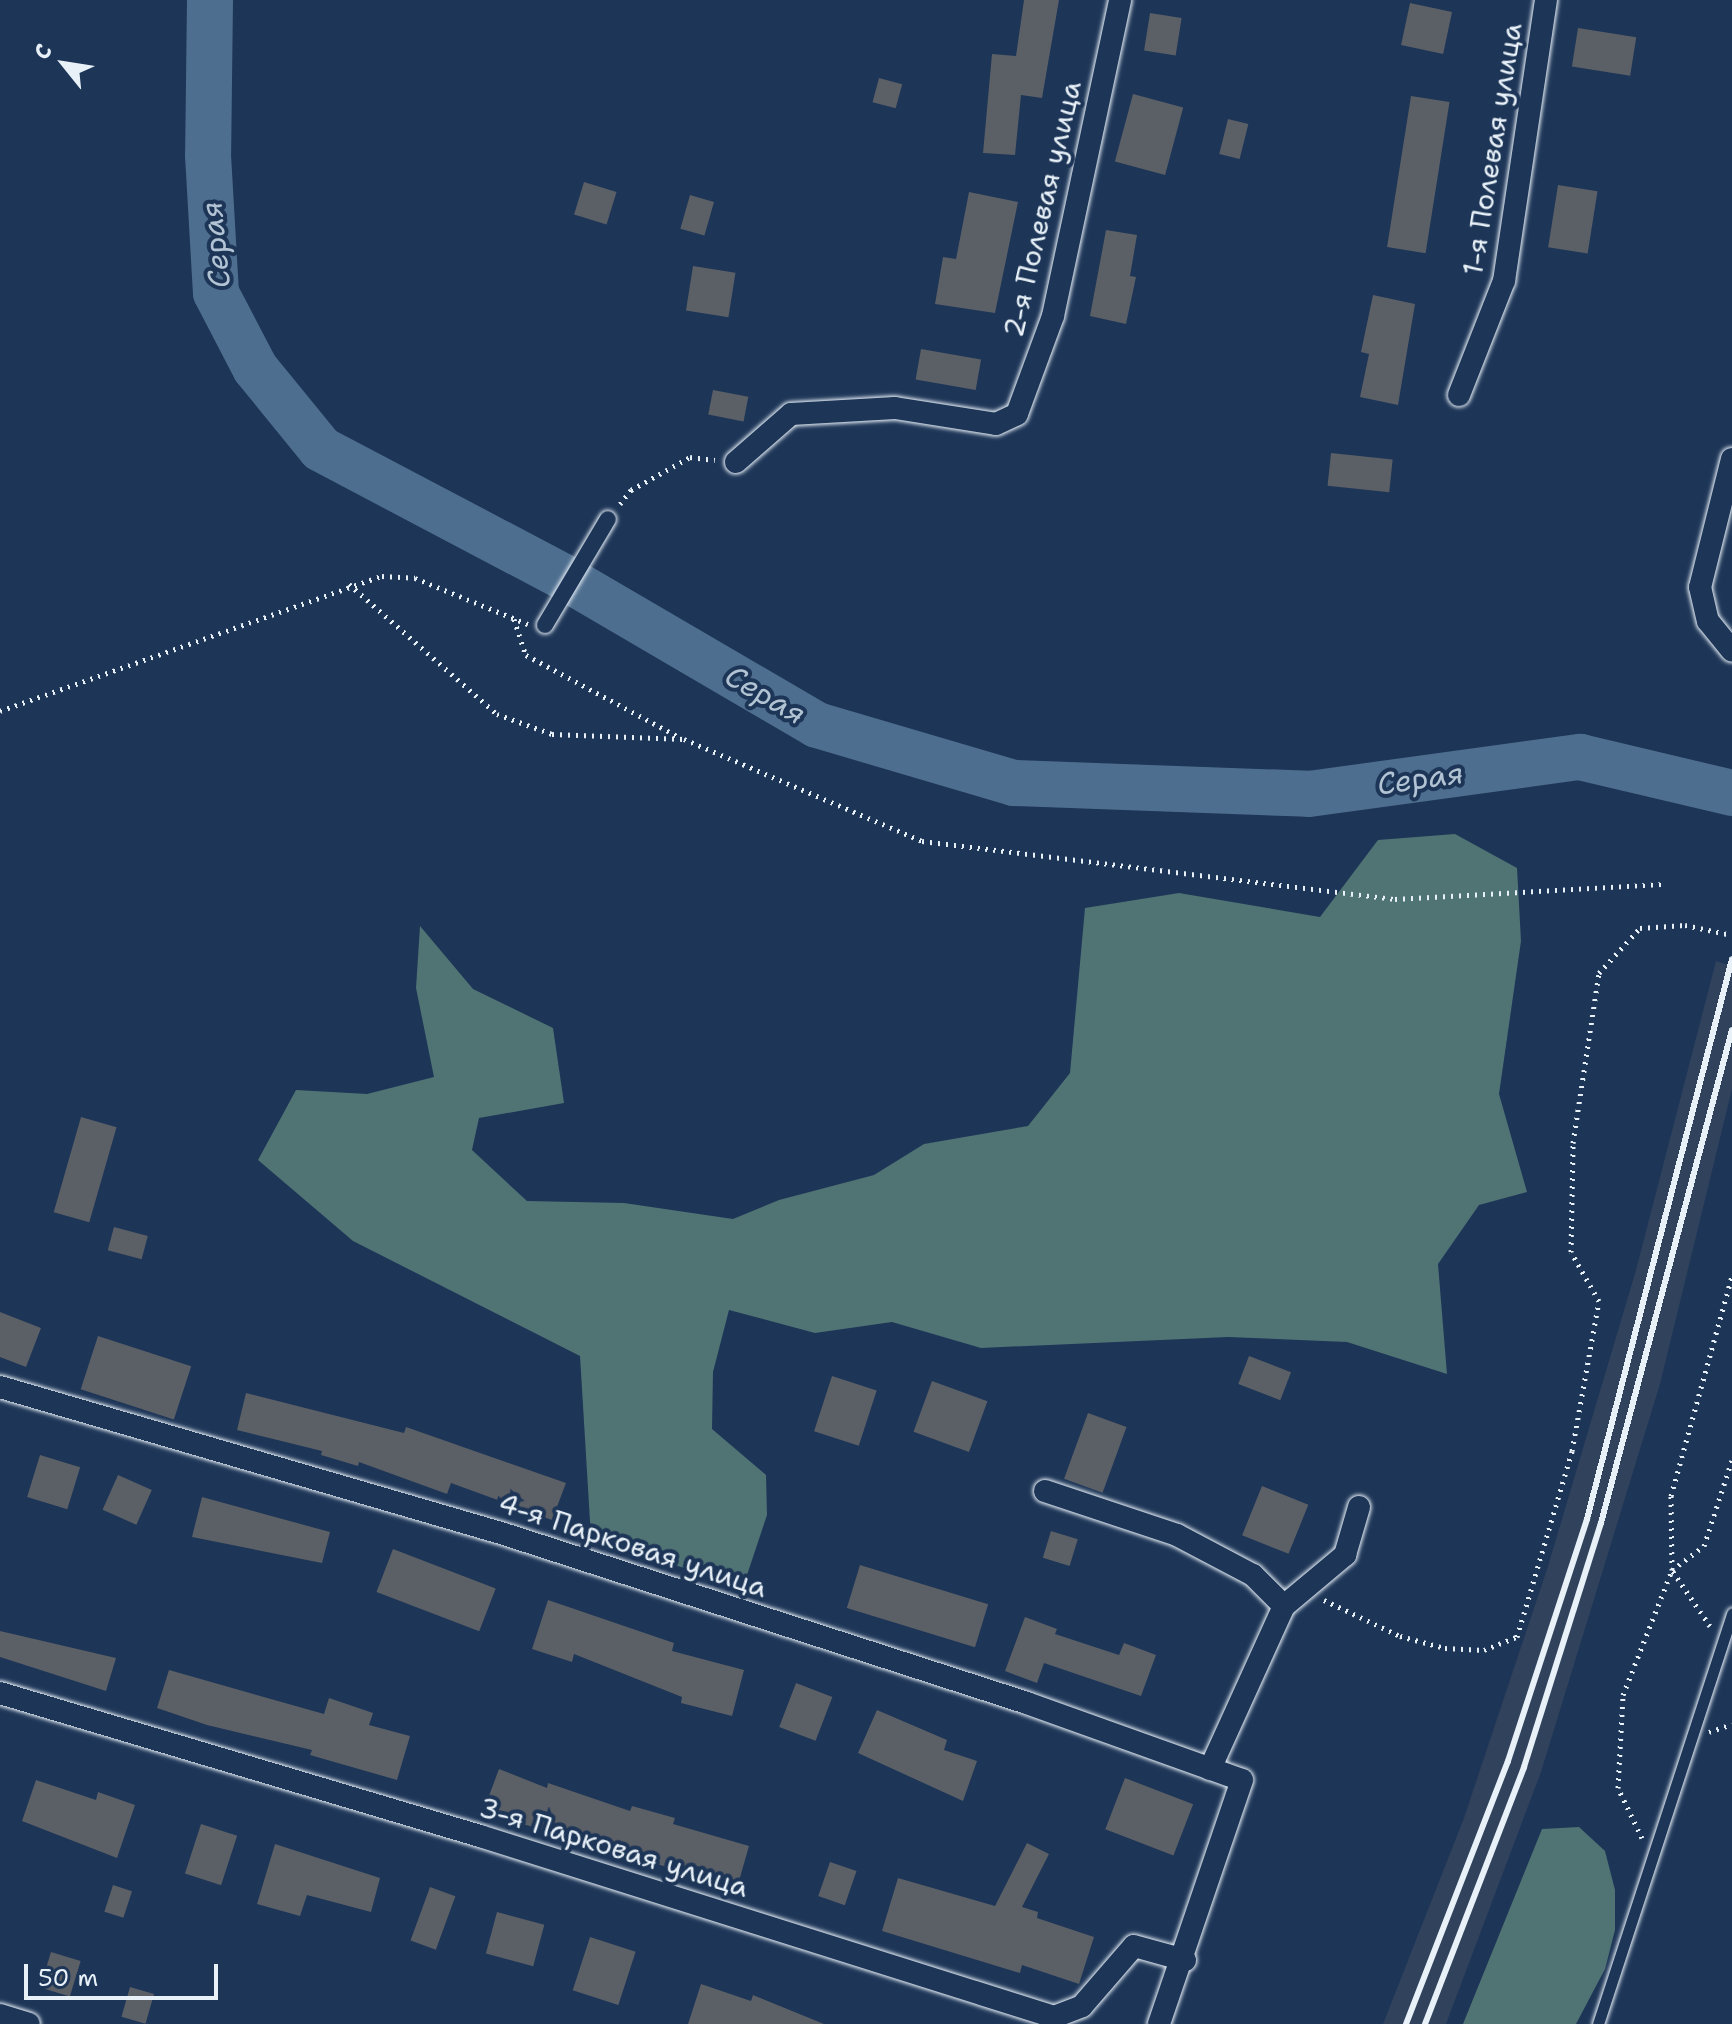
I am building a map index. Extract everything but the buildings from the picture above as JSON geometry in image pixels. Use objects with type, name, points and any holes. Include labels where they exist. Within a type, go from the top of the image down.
[{"type":"street","name":"2-я Полевая улица","points":[[736,462],[791,414],[895,408],[996,424],[1017,414],[1053,316],[1120,0]]},
{"type":"street","name":"1-я Полевая улица","points":[[1459,395],[1504,281],[1546,0]]},
{"type":"street","points":[[1732,459],[1700,587],[1708,621],[1732,651]]},
{"type":"street","points":[[545,625],[608,519]]},
{"type":"street","name":"4-я Парковая улица","points":[[0,1387],[501,1533],[1027,1703],[1242,1780],[1185,1960]]},
{"type":"street","points":[[1045,1491],[1177,1535],[1253,1575],[1291,1600]]},
{"type":"street","points":[[1210,1769],[1291,1600],[1345,1555],[1359,1507]]},
{"type":"street","name":"3-я Парковая улица","points":[[0,1693],[480,1836],[1054,2017],[1082,2006],[1134,1946],[1185,1960]]},
{"type":"street","points":[[1159,2024],[1185,1960]]},
{"type":"street","points":[[0,2015],[29,2024]]},
{"type":"lane","points":[[1598,2024],[1732,1613]]},
{"type":"path","points":[[608,519],[631,490],[690,457],[736,462]]},
{"type":"path","points":[[0,711],[349,584],[382,576],[415,578],[541,630],[545,625]]},
{"type":"path","points":[[349,584],[497,714],[552,734],[684,739]]},
{"type":"path","points":[[514,618],[526,655],[684,739],[922,841],[1395,899],[1666,884]]},
{"type":"path","points":[[1291,1600],[1319,1598],[1400,1636],[1445,1648],[1484,1650],[1517,1637],[1572,1451],[1599,1301],[1571,1252],[1571,1237],[1573,1143],[1599,973],[1640,928],[1685,925],[1732,935]]},
{"type":"path","points":[[1653,1860],[1618,1788],[1623,1695],[1672,1570],[1671,1496],[1732,1276]]},
{"type":"path","points":[[1672,1570],[1704,1546],[1732,1460]]},
{"type":"path","points":[[1672,1570],[1721,1642]]},
{"type":"shaded area","points":[[1716,961],[1732,966],[1732,1089],[1660,1384],[1541,1772],[1446,2024],[1383,2024],[1464,1818],[1548,1566],[1636,1270]]},
{"type":"green space","points":[[1455,834],[1517,868],[1521,941],[1499,1094],[1527,1192],[1479,1205],[1438,1264],[1447,1374],[1347,1342],[1228,1337],[981,1348],[892,1322],[815,1333],[729,1310],[713,1372],[712,1429],[766,1475],[767,1515],[743,1587],[591,1538],[580,1356],[353,1241],[258,1160],[296,1090],[367,1094],[434,1077],[416,988],[420,926],[473,989],[553,1028],[564,1103],[479,1118],[472,1150],[527,1201],[624,1203],[733,1219],[779,1200],[874,1175],[924,1144],[1028,1126],[1070,1073],[1085,908],[1179,893],[1320,917],[1378,840]]},
{"type":"green space","points":[[1579,1827],[1605,1851],[1615,1890],[1615,1930],[1605,1969],[1576,2024],[1463,2024],[1542,1829]]},
{"type":"waterway","name":"Серая","points":[[210,0],[208,155],[216,293],[255,368],[321,449],[562,576],[817,725],[1014,783],[1309,794],[1580,757],[1732,793]]},
{"type":"railway","points":[[1406,2024],[1508,1761],[1587,1519],[1732,959]]},
{"type":"railway","points":[[1425,2024],[1524,1767],[1601,1523],[1732,1030]]}]
